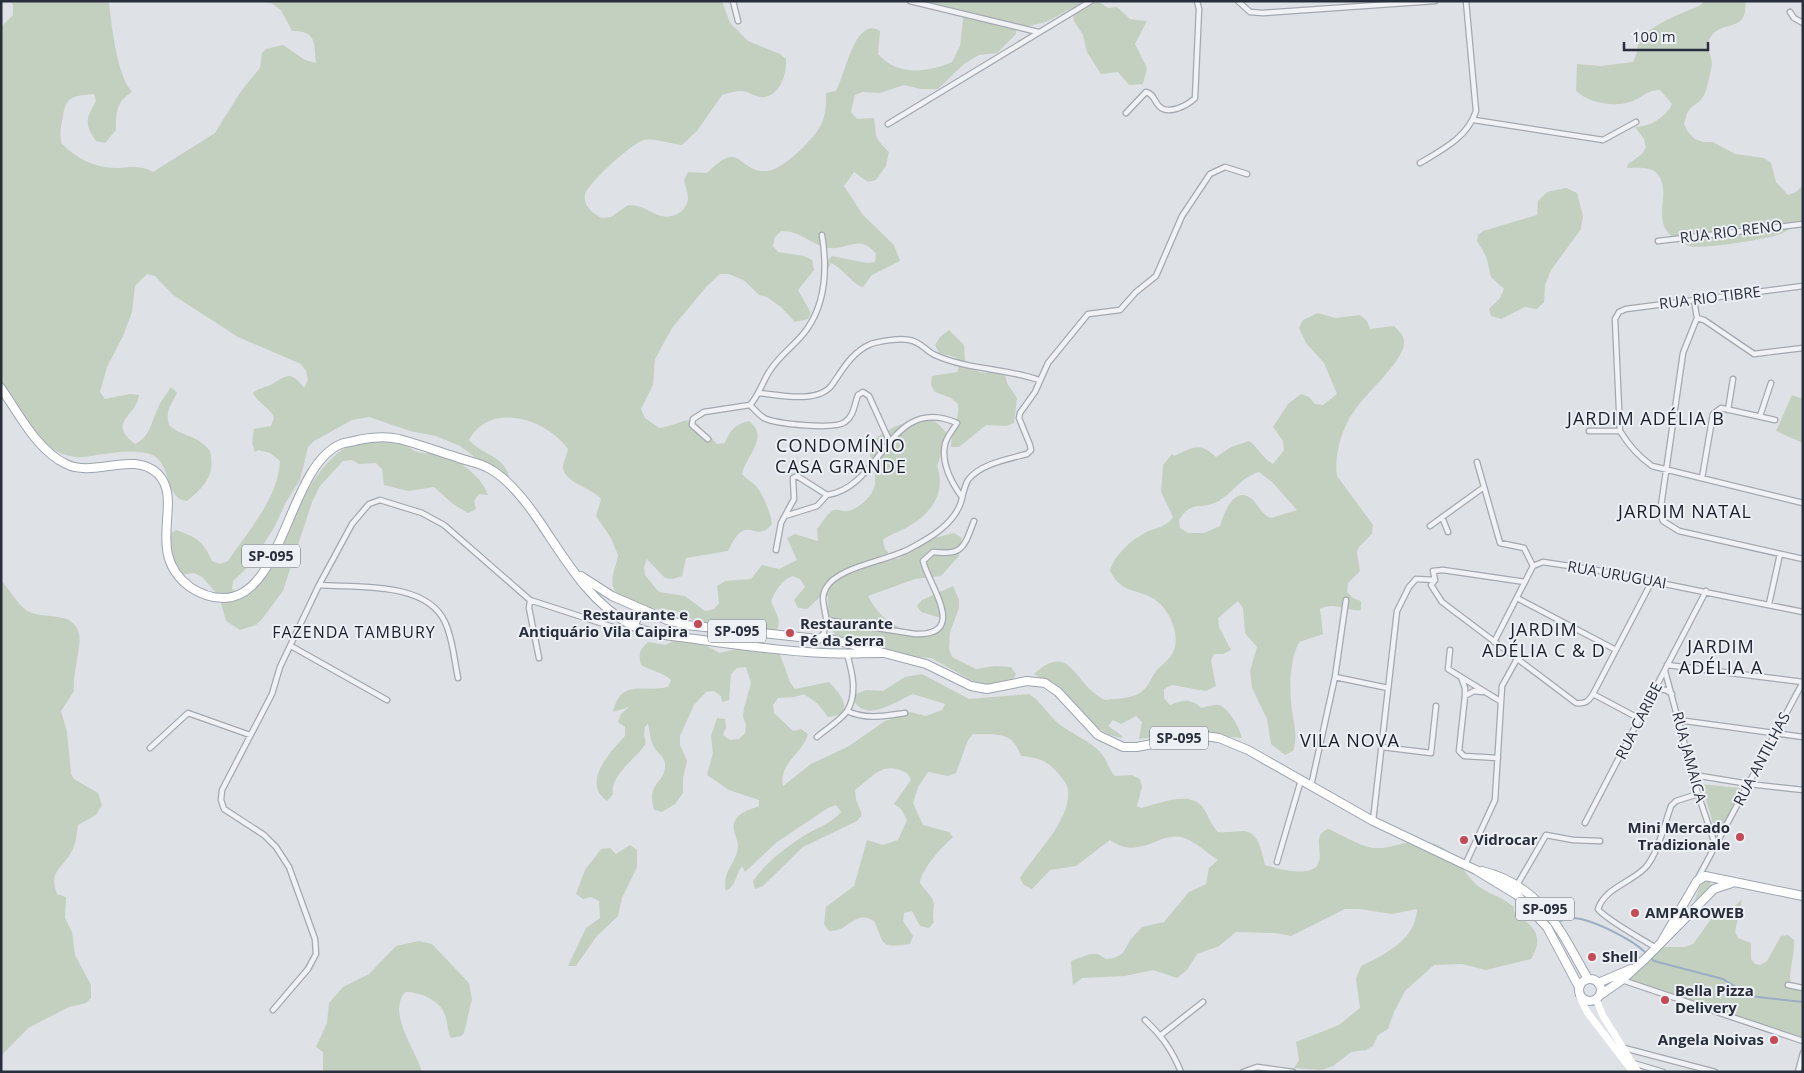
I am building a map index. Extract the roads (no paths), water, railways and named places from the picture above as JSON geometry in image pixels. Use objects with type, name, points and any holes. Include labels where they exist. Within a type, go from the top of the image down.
[{"type":"main road","name":"SP-095","points":[[1,388],[45,449],[67,465],[97,469],[124,465],[142,465],[158,474],[167,494],[165,544],[169,562],[177,575],[192,588],[211,597],[228,598],[246,592],[261,576],[309,478],[321,460],[339,445],[372,437],[396,438],[489,468],[506,480],[525,502],[589,593],[607,609],[633,626],[662,635],[822,653],[883,653]]},
{"type":"main road","name":"SP-095","points":[[576,572],[604,592],[686,625],[823,638],[926,664],[970,686],[988,689],[1027,681],[1045,684],[1058,692],[1098,735],[1123,747],[1136,747],[1198,735],[1219,738],[1248,750],[1374,821],[1465,864],[1517,895],[1547,927],[1578,987],[1580,997]]},
{"type":"main road","points":[[633,626],[635,620],[645,610]]},
{"type":"main road","points":[[823,638],[832,644],[822,653],[815,647],[823,638]]},
{"type":"main road","name":"SP-095","points":[[1476,870],[1501,876],[1532,896],[1556,922],[1588,979]]},
{"type":"main road","points":[[1662,941],[1697,881],[1705,876],[1803,896]]},
{"type":"main road","points":[[1711,876],[1715,884],[1714,889]]},
{"type":"main road","points":[[1580,997],[1591,1002],[1598,998],[1622,980],[1646,958],[1714,889],[1734,883]]},
{"type":"main road","points":[[1688,898],[1692,905],[1697,907]]},
{"type":"main road","points":[[1598,983],[1633,968]]},
{"type":"main road","points":[[1578,987],[1588,979],[1598,983],[1601,989],[1598,998]]},
{"type":"street","points":[[733,1],[738,21]]},
{"type":"street","points":[[910,1],[1038,32]]},
{"type":"street","points":[[888,124],[1091,1]]},
{"type":"street","points":[[1126,113],[1146,92],[1152,95],[1160,108],[1164,110],[1186,107],[1195,98],[1199,9],[1197,1]]},
{"type":"street","points":[[1238,1],[1250,12],[1263,14],[1435,1]]},
{"type":"street","points":[[1420,163],[1464,133],[1474,120],[1476,111],[1466,1]]},
{"type":"street","points":[[1790,12],[1794,18],[1803,23]]},
{"type":"street","points":[[1474,120],[1603,140],[1636,122]]},
{"type":"street","points":[[823,638],[826,620],[823,598],[826,588],[836,578],[911,548],[944,527],[956,513],[969,480],[985,467],[1027,454],[1030,450],[1019,418],[1022,407],[1035,392],[1039,380],[1059,348],[1081,321],[1092,313],[1120,310],[1136,292],[1156,276],[1177,225],[1210,174],[1225,167],[1247,174]]},
{"type":"street","name":"RUA RIO RENO","points":[[1658,241],[1803,224]]},
{"type":"street","points":[[708,439],[692,425],[693,419],[697,415],[750,405],[759,393],[769,372],[807,330],[813,319],[824,275],[826,259],[822,235]]},
{"type":"street","name":"RUA RIO TIBRE","points":[[1620,431],[1615,319],[1619,312],[1626,308],[1803,286]]},
{"type":"street","points":[[1694,300],[1696,318],[1683,354],[1660,513],[1663,521],[1679,531],[1803,559]]},
{"type":"street","points":[[1696,318],[1704,320],[1754,354],[1803,348]]},
{"type":"street","points":[[759,393],[793,396],[824,391],[832,385],[836,376],[852,358],[872,344],[909,340],[921,344],[935,355],[980,369],[1016,373],[1039,380]]},
{"type":"street","points":[[1728,410],[1733,380]]},
{"type":"street","points":[[1760,416],[1771,383]]},
{"type":"street","points":[[750,405],[763,418],[838,426],[854,411],[858,395],[863,392],[869,396],[889,440]]},
{"type":"street","points":[[1702,478],[1712,420],[1716,409],[1775,420]]},
{"type":"street","points":[[784,516],[817,506],[827,495],[845,491],[858,481],[879,458],[889,440],[899,431],[921,418],[941,417],[957,423],[945,444],[944,460],[954,486],[962,497]]},
{"type":"street","points":[[1589,432],[1620,431],[1628,445],[1640,458],[1652,466],[1803,503]]},
{"type":"street","points":[[1477,462],[1500,543],[1524,548],[1533,566],[1494,642]]},
{"type":"street","points":[[776,550],[784,516],[792,506],[794,499],[793,478],[797,476],[827,495]]},
{"type":"street","points":[[1430,526],[1484,487]]},
{"type":"street","points":[[273,1010],[308,969],[316,954],[315,939],[289,867],[276,846],[264,835],[224,809],[221,800],[222,790],[272,694],[280,667],[319,585],[352,524],[369,504],[380,500],[422,513],[444,525],[530,600],[619,629],[627,629],[633,626]]},
{"type":"street","points":[[1442,517],[1448,532]]},
{"type":"street","points":[[826,620],[914,634],[926,635],[936,631],[942,622],[944,610],[923,561],[933,552],[950,555],[957,552],[964,545],[974,521]]},
{"type":"street","points":[[1769,604],[1780,554]]},
{"type":"street","name":"RUA URUGUAI","points":[[1533,566],[1544,562],[1706,591],[1803,612]]},
{"type":"street","points":[[1435,580],[1433,571],[1443,570],[1525,582]]},
{"type":"street","points":[[1374,821],[1397,611],[1409,587],[1416,579],[1435,580]]},
{"type":"street","points":[[1435,580],[1431,585],[1442,602],[1576,703],[1582,704],[1588,702],[1593,694],[1652,581]]},
{"type":"street","points":[[319,585],[409,592],[425,598],[437,609],[447,627],[458,678]]},
{"type":"street","name":"RUA CARIBE","points":[[1586,824],[1706,591]]},
{"type":"street","points":[[1517,598],[1616,650]]},
{"type":"street","points":[[530,600],[529,608],[539,658]]},
{"type":"street","points":[[1311,786],[1335,677],[1346,600]]},
{"type":"street","points":[[291,646],[387,700]]},
{"type":"street","points":[[1450,650],[1448,669],[1482,692],[1500,701]]},
{"type":"street","points":[[817,737],[847,711],[853,691],[853,676],[847,652]]},
{"type":"street","points":[[1465,864],[1494,806],[1500,701],[1504,681],[1517,659]]},
{"type":"street","points":[[1667,665],[1803,682]]},
{"type":"street","name":"RUA JAMAICA","points":[[1665,671],[1673,695],[1698,794],[1716,847]]},
{"type":"street","points":[[1335,677],[1388,688]]},
{"type":"street","points":[[1461,678],[1465,688],[1459,751],[1464,756],[1498,758]]},
{"type":"street","name":"RUA ANTILHAS","points":[[1697,881],[1803,682]]},
{"type":"street","name":"RUA JAMAICA","points":[[1655,689],[1666,690],[1673,695]]},
{"type":"street","points":[[1464,696],[1474,691],[1482,692]]},
{"type":"street","points":[[1593,694],[1640,719]]},
{"type":"street","points":[[1382,747],[1431,753],[1436,706]]},
{"type":"street","points":[[847,711],[858,716],[876,718],[905,713]]},
{"type":"street","points":[[150,748],[188,712],[250,735]]},
{"type":"street","points":[[1678,720],[1803,737]]},
{"type":"street","points":[[1694,774],[1749,784],[1803,790]]},
{"type":"street","points":[[1277,862],[1301,780]]},
{"type":"street","points":[[1654,950],[1623,926],[1603,916],[1598,909],[1606,895],[1644,869],[1650,862],[1671,806],[1676,801],[1698,794]]},
{"type":"street","points":[[1517,885],[1546,835],[1573,840],[1600,841]]},
{"type":"street","points":[[1707,862],[1708,872],[1711,876]]},
{"type":"street","points":[[1622,980],[1803,1041]]},
{"type":"street","points":[[1788,985],[1803,988]]},
{"type":"street","points":[[1580,997],[1587,1012],[1633,1072]]},
{"type":"street","points":[[1598,998],[1603,1016],[1638,1072]]},
{"type":"street","points":[[1161,1034],[1202,1002]]},
{"type":"street","points":[[1145,1020],[1161,1034],[1174,1055],[1181,1072]]},
{"type":"street","points":[[1624,1048],[1715,1072]]},
{"type":"street","points":[[1798,1072],[1803,1053]]},
{"type":"street","points":[[1623,1060],[1663,1072]]},
{"type":"street","points":[[1243,1072],[1257,1067],[1294,1072]]},
{"type":"waterway","points":[[1560,921],[1572,918],[1590,922],[1622,936],[1646,953]]},
{"type":"waterway","points":[[1649,956],[1654,961],[1723,979],[1750,996],[1803,1002]]},
{"type":"place","name":"Restaurante e Antiquário Vila Caipira","points":[[698,624]]},
{"type":"place","name":"Restaurante Pé da Serra","points":[[790,633]]},
{"type":"place","name":"Mini Mercado Tradizionale","points":[[1740,837]]},
{"type":"place","name":"Vidrocar","points":[[1464,840]]},
{"type":"place","name":"AMPAROWEB","points":[[1635,913]]},
{"type":"place","name":"Shell","points":[[1592,957]]},
{"type":"place","name":"Bella Pizza Delivery","points":[[1665,1000]]},
{"type":"place","name":"Angela Noivas","points":[[1774,1040]]},
{"type":"district","name":"JARDIM ADÉLIA B","points":[[1646,419]]},
{"type":"district","name":"CONDOMÍNIO CASA GRANDE","points":[[841,456]]},
{"type":"district","name":"JARDIM NATAL","points":[[1685,512]]},
{"type":"district","name":"FAZENDA TAMBURY","points":[[354,632]]},
{"type":"district","name":"JARDIM ADÉLIA C & D","points":[[1544,640]]},
{"type":"district","name":"JARDIM ADÉLIA A","points":[[1721,658]]},
{"type":"district","name":"VILA NOVA","points":[[1350,741]]}]
